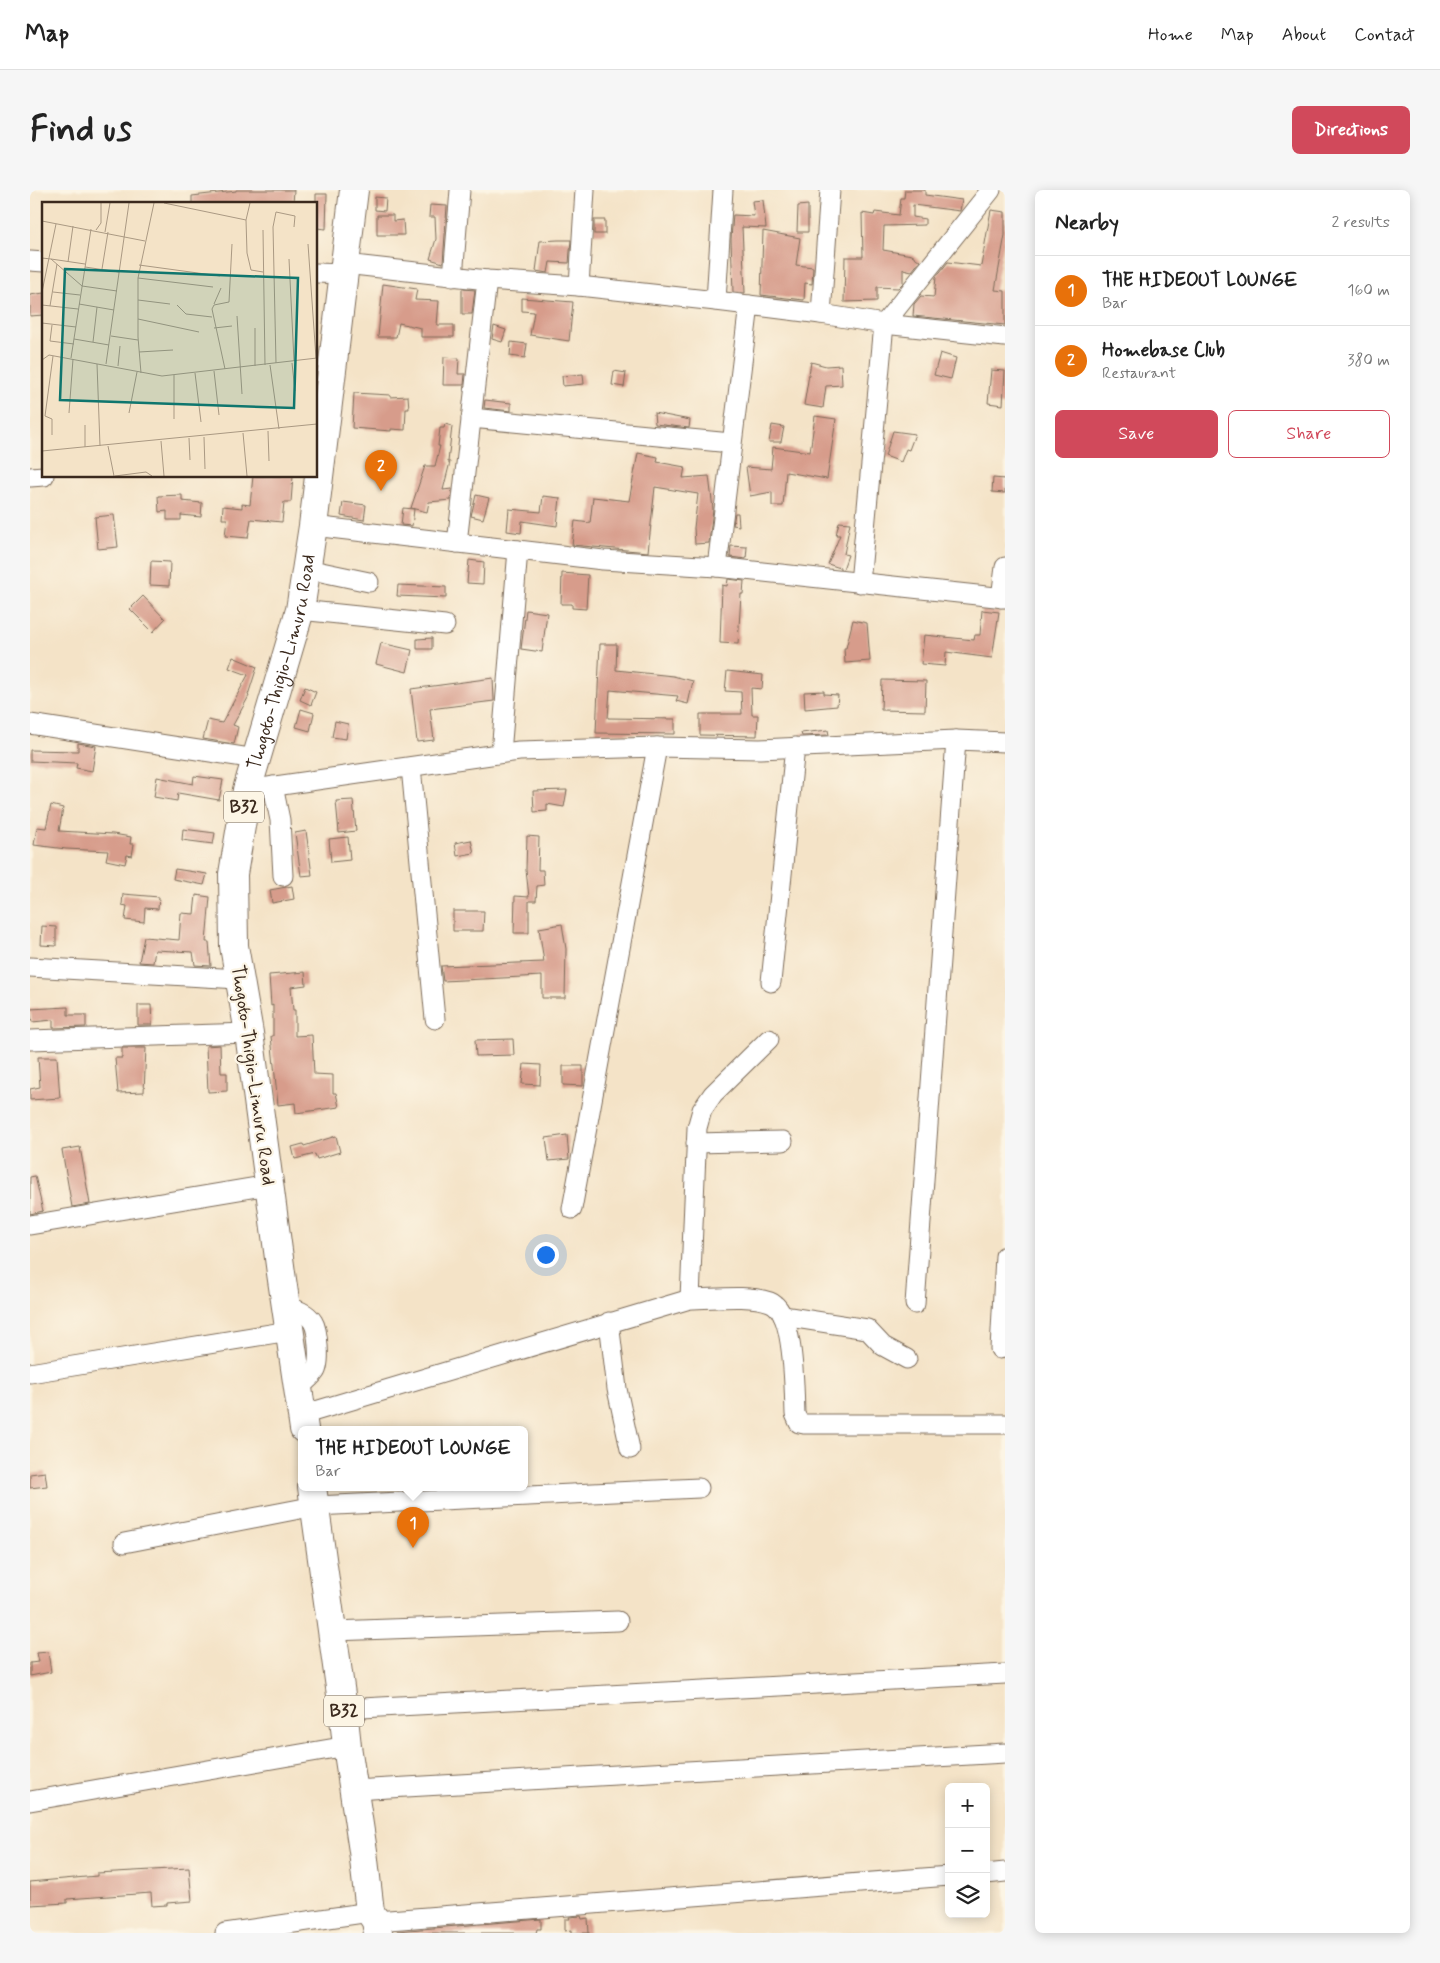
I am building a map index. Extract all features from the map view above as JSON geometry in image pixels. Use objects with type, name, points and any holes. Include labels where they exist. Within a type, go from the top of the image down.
[{"type":"highway","name":"Thogoto-Thigio-Limuru Road","points":[[319,459],[354,190]]},
{"type":"highway","name":"Thogoto-Thigio-Limuru Road","points":[[303,1422],[287,1319],[249,1034],[234,946],[233,874],[260,788],[256,759],[300,610],[313,526],[317,478]]},
{"type":"highway","name":"B32","points":[[314,1496],[347,1746],[374,1922]]},
{"type":"street","points":[[453,277],[460,190]]},
{"type":"street","points":[[579,286],[585,190]]},
{"type":"street","points":[[716,301],[723,190]]},
{"type":"street","points":[[821,314],[830,190]]},
{"type":"street","points":[[860,583],[884,324],[991,190]]},
{"type":"street","points":[[318,273],[345,269],[579,286],[749,305],[884,324],[1005,336]]},
{"type":"street","points":[[457,543],[487,280]]},
{"type":"street","points":[[717,567],[749,305]]},
{"type":"street","points":[[471,418],[731,443]]},
{"type":"street","points":[[313,526],[603,560],[717,567],[1003,598],[1005,567]]},
{"type":"street","points":[[501,754],[518,550]]},
{"type":"street","points":[[306,569],[369,582]]},
{"type":"street","points":[[300,610],[445,625]]},
{"type":"street","points":[[30,724],[256,759]]},
{"type":"street","points":[[915,1304],[956,740]]},
{"type":"street","points":[[283,876],[280,820],[260,788],[501,754],[657,747],[760,749],[956,740],[1005,742]]},
{"type":"street","points":[[572,1209],[657,747]]},
{"type":"street","points":[[771,982],[795,747]]},
{"type":"street","points":[[412,767],[435,1018]]},
{"type":"street","points":[[30,967],[239,979]]},
{"type":"street","points":[[30,1040],[249,1034]]},
{"type":"street","points":[[690,1299],[696,1143],[697,1128],[702,1110],[713,1094],[769,1039]]},
{"type":"street","points":[[696,1143],[783,1141]]},
{"type":"street","points":[[30,1225],[269,1185]]},
{"type":"street","points":[[1000,1349],[1005,1256]]},
{"type":"street","points":[[303,1422],[609,1322],[690,1299],[751,1299],[772,1302],[780,1309],[783,1316],[789,1332],[796,1414],[799,1423],[1005,1424]]},
{"type":"street","points":[[783,1316],[867,1329],[882,1346],[907,1359]]},
{"type":"street","points":[[30,1373],[287,1319]]},
{"type":"street","points":[[609,1322],[617,1389],[630,1449]]},
{"type":"street","points":[[124,1543],[314,1496],[699,1488]]},
{"type":"street","points":[[333,1631],[618,1621]]},
{"type":"street","points":[[343,1708],[1005,1674]]},
{"type":"street","points":[[30,1801],[347,1746]]},
{"type":"street","points":[[354,1790],[1005,1753]]},
{"type":"street","points":[[990,1874],[1005,1872]]},
{"type":"street","points":[[225,1933],[945,1876]]},
{"type":"building","points":[[294,190],[293,202],[192,202],[192,196],[236,191]]},
{"type":"building","points":[[905,190],[925,190],[925,195],[962,200],[960,211],[913,205],[913,217],[925,219],[925,225],[884,226],[883,250],[912,255],[920,261],[912,271],[903,269],[903,283],[898,288],[877,287],[877,301],[844,302],[845,257],[863,257],[862,213],[874,215],[875,212],[899,215],[901,198],[904,198]]},
{"type":"building","points":[[316,194],[327,194],[326,229],[318,228],[318,202],[316,202]]},
{"type":"building","points":[[375,197],[386,198],[385,211],[375,210]]},
{"type":"building","points":[[763,200],[766,228],[742,227],[745,293],[733,292],[731,239],[733,215],[754,216],[752,201]]},
{"type":"building","points":[[430,205],[447,206],[443,263],[430,259],[436,239],[435,217],[429,217]]},
{"type":"building","points":[[808,205],[808,232],[797,232],[798,206]]},
{"type":"building","points":[[991,210],[1005,212],[1005,235],[995,290],[1005,291],[1005,325],[913,316],[914,304],[921,296],[934,297],[936,277],[948,262],[981,266]]},
{"type":"building","points":[[377,215],[393,215],[393,221],[403,220],[404,235],[377,235]]},
{"type":"building","points":[[594,220],[605,220],[605,234],[594,234]]},
{"type":"building","points":[[763,231],[800,238],[796,265],[813,267],[812,284],[805,283],[804,300],[761,295]]},
{"type":"building","points":[[571,240],[569,263],[550,262],[548,273],[536,271],[540,241]]},
{"type":"building","points":[[383,284],[417,289],[415,300],[439,301],[437,325],[454,325],[454,337],[421,337],[421,328],[399,323],[396,337],[378,337]]},
{"type":"building","points":[[462,289],[475,290],[472,314],[462,314]]},
{"type":"building","points":[[42,293],[42,315],[30,316],[30,295]]},
{"type":"building","points":[[522,298],[573,302],[569,341],[530,335],[534,312],[522,311]]},
{"type":"building","points":[[494,326],[506,330],[502,342],[492,339]]},
{"type":"building","points":[[511,342],[527,344],[525,358],[510,356]]},
{"type":"building","points":[[940,353],[956,358],[951,379],[934,375]]},
{"type":"building","points":[[444,357],[459,358],[458,374],[465,374],[464,385],[443,385]]},
{"type":"building","points":[[811,362],[826,366],[841,365],[842,385],[826,386],[823,408],[804,405]]},
{"type":"building","points":[[991,370],[1005,371],[1003,405],[988,403]]},
{"type":"building","points":[[614,371],[626,373],[624,387],[612,385]]},
{"type":"building","points":[[583,374],[584,384],[563,386],[562,376]]},
{"type":"building","points":[[354,393],[390,395],[390,397],[408,396],[409,409],[406,409],[405,430],[391,429],[391,431],[352,428]]},
{"type":"building","points":[[485,400],[511,403],[511,411],[484,408]]},
{"type":"building","points":[[654,413],[690,420],[689,428],[655,424]]},
{"type":"building","points":[[815,416],[836,419],[827,479],[786,472],[783,506],[772,506],[772,492],[750,496],[746,467],[771,469],[773,447],[810,452]]},
{"type":"building","points":[[445,424],[452,426],[448,462],[450,462],[443,490],[452,489],[451,500],[429,502],[427,512],[411,508],[425,466],[435,466],[440,446],[438,446],[440,428],[444,428]]},
{"type":"building","points":[[772,425],[784,427],[781,442],[769,442]]},
{"type":"building","points":[[893,431],[915,434],[909,450],[906,449],[901,462],[885,456]]},
{"type":"building","points":[[638,453],[658,457],[657,462],[685,467],[683,478],[709,476],[713,509],[709,543],[695,544],[694,528],[698,494],[655,487],[648,552],[572,545],[575,521],[590,523],[593,497],[629,501]]},
{"type":"building","points":[[253,478],[293,478],[291,502],[284,502],[282,522],[251,519],[248,538],[225,536],[227,519],[222,519],[223,506],[242,508],[242,504],[250,505]]},
{"type":"building","points":[[993,478],[1005,479],[1005,493],[992,492]]},
{"type":"building","points":[[182,495],[182,501],[202,503],[201,517],[181,515],[181,520],[167,520],[167,511],[159,512],[158,496]]},
{"type":"building","points":[[476,495],[489,498],[483,519],[471,516]]},
{"type":"building","points":[[543,496],[560,498],[557,526],[522,521],[521,533],[507,531],[509,509],[541,512]]},
{"type":"building","points":[[343,502],[366,505],[364,520],[341,516]]},
{"type":"building","points":[[403,508],[414,509],[412,526],[401,525]]},
{"type":"building","points":[[735,513],[738,513],[739,526],[733,525]]},
{"type":"building","points":[[114,515],[118,547],[98,549],[95,517]]},
{"type":"building","points":[[839,522],[850,523],[844,554],[848,555],[843,569],[828,564],[840,535],[836,535]]},
{"type":"building","points":[[731,546],[747,547],[746,559],[730,557]]},
{"type":"building","points":[[469,560],[484,562],[483,584],[467,583]]},
{"type":"building","points":[[151,561],[170,562],[169,586],[150,585]]},
{"type":"building","points":[[562,573],[588,575],[586,609],[572,608],[572,604],[561,604]]},
{"type":"building","points":[[728,579],[744,581],[743,594],[741,594],[738,644],[720,643],[722,585],[727,586]]},
{"type":"building","points":[[398,585],[446,587],[446,598],[397,596]]},
{"type":"building","points":[[143,596],[165,619],[153,632],[130,609]]},
{"type":"building","points":[[526,610],[547,613],[542,652],[521,649]]},
{"type":"building","points":[[982,610],[999,612],[992,658],[946,652],[945,666],[921,664],[924,635],[974,640],[975,635],[980,635]]},
{"type":"building","points":[[853,620],[867,623],[870,661],[845,663],[844,648],[846,648]]},
{"type":"building","points":[[432,638],[432,649],[417,649],[417,639]]},
{"type":"building","points":[[381,643],[412,650],[407,672],[376,664]]},
{"type":"building","points":[[600,644],[617,644],[616,670],[673,676],[693,681],[688,704],[676,701],[678,696],[610,690],[608,718],[675,719],[675,734],[596,733]]},
{"type":"building","points":[[233,657],[257,667],[249,696],[233,725],[238,727],[234,744],[203,739],[208,720],[222,723],[248,675],[229,668]]},
{"type":"building","points":[[727,671],[763,675],[762,689],[751,688],[752,715],[758,715],[757,736],[700,735],[700,714],[742,714],[741,692],[725,691]]},
{"type":"building","points":[[493,678],[494,701],[430,709],[434,740],[417,742],[411,689]]},
{"type":"building","points":[[882,680],[926,681],[925,711],[881,710]]},
{"type":"building","points":[[305,687],[316,692],[311,705],[300,700]]},
{"type":"building","points":[[824,691],[824,694],[838,695],[837,706],[805,709],[804,692]]},
{"type":"building","points":[[301,709],[314,713],[310,731],[296,727]]},
{"type":"building","points":[[335,721],[348,724],[346,739],[332,737]]},
{"type":"building","points":[[828,730],[829,735],[802,736],[801,733]]},
{"type":"building","points":[[78,743],[96,746],[92,771],[76,768],[77,763],[30,761],[30,750],[78,751]]},
{"type":"building","points":[[194,776],[223,780],[219,800],[178,793],[177,801],[154,797],[157,777],[193,784]]},
{"type":"building","points":[[567,790],[564,807],[547,804],[547,811],[534,812],[533,791]]},
{"type":"building","points":[[353,800],[356,831],[339,833],[336,801]]},
{"type":"building","points":[[51,805],[63,808],[59,831],[131,837],[130,844],[134,844],[132,856],[127,855],[125,864],[106,860],[108,851],[34,845],[37,827],[46,828]]},
{"type":"building","points":[[183,829],[215,833],[213,844],[182,840]]},
{"type":"building","points":[[306,831],[312,875],[301,876],[295,833]]},
{"type":"building","points":[[527,836],[539,837],[538,870],[543,870],[544,885],[537,886],[536,901],[529,901],[529,933],[514,933],[515,896],[529,897],[526,870]]},
{"type":"building","points":[[348,837],[350,860],[331,862],[329,839]]},
{"type":"building","points":[[471,840],[474,853],[457,856],[455,843]]},
{"type":"building","points":[[175,869],[207,874],[204,885],[173,879]]},
{"type":"building","points":[[292,886],[294,899],[272,903],[270,890]]},
{"type":"building","points":[[123,894],[159,897],[158,909],[145,908],[144,922],[125,920],[127,906],[122,905]]},
{"type":"building","points":[[196,895],[210,897],[206,942],[209,942],[211,966],[195,965],[193,952],[155,950],[153,963],[139,962],[144,937],[179,940],[181,913],[194,914]]},
{"type":"building","points":[[453,911],[484,911],[483,931],[453,931]]},
{"type":"building","points":[[562,924],[566,949],[565,998],[542,998],[542,976],[443,981],[441,966],[544,962],[539,928]]},
{"type":"building","points":[[42,926],[56,927],[56,946],[41,945]]},
{"type":"building","points":[[305,972],[306,985],[291,987],[293,1010],[295,1010],[295,1036],[312,1035],[314,1074],[333,1075],[333,1093],[336,1093],[339,1107],[296,1113],[295,1103],[278,1105],[271,1036],[273,1036],[273,1005],[271,1006],[269,975]]},
{"type":"building","points":[[138,1005],[151,1005],[152,1025],[138,1025]]},
{"type":"building","points":[[68,1007],[68,1015],[86,1015],[86,1027],[53,1028],[53,1020],[32,1022],[30,1009]]},
{"type":"building","points":[[513,1039],[514,1055],[476,1056],[475,1040]]},
{"type":"building","points":[[220,1045],[221,1073],[227,1073],[227,1091],[208,1092],[206,1046]]},
{"type":"building","points":[[122,1048],[146,1048],[144,1092],[118,1093],[115,1058],[122,1058]]},
{"type":"building","points":[[38,1057],[57,1057],[60,1098],[30,1100],[30,1089],[40,1087]]},
{"type":"building","points":[[524,1064],[541,1065],[540,1085],[522,1084]]},
{"type":"building","points":[[563,1066],[583,1066],[583,1086],[563,1085]]},
{"type":"building","points":[[567,1135],[569,1159],[549,1161],[546,1138]]},
{"type":"building","points":[[336,1136],[340,1152],[317,1159],[315,1154],[295,1159],[292,1147],[303,1144],[304,1146]]},
{"type":"building","points":[[80,1147],[90,1204],[72,1207],[62,1150]]},
{"type":"building","points":[[35,1176],[43,1211],[30,1214],[30,1177]]},
{"type":"building","points":[[45,1472],[47,1486],[30,1488],[30,1474]]},
{"type":"building","points":[[48,1652],[51,1672],[30,1676],[30,1663],[39,1662],[37,1653]]},
{"type":"building","points":[[189,1868],[192,1901],[152,1906],[151,1893],[67,1899],[67,1903],[30,1905],[30,1882],[97,1876],[97,1873]]},
{"type":"building","points":[[581,1916],[582,1919],[588,1918],[589,1933],[565,1931],[565,1919]]},
{"type":"building","points":[[541,1919],[541,1929],[537,1929],[536,1933],[397,1933],[397,1931]]},
{"type":"place","name":"Homebase Club","points":[[381,491]]},
{"type":"place","name":"THE HIDEOUT LOUNGE","points":[[413,1548]]}]
